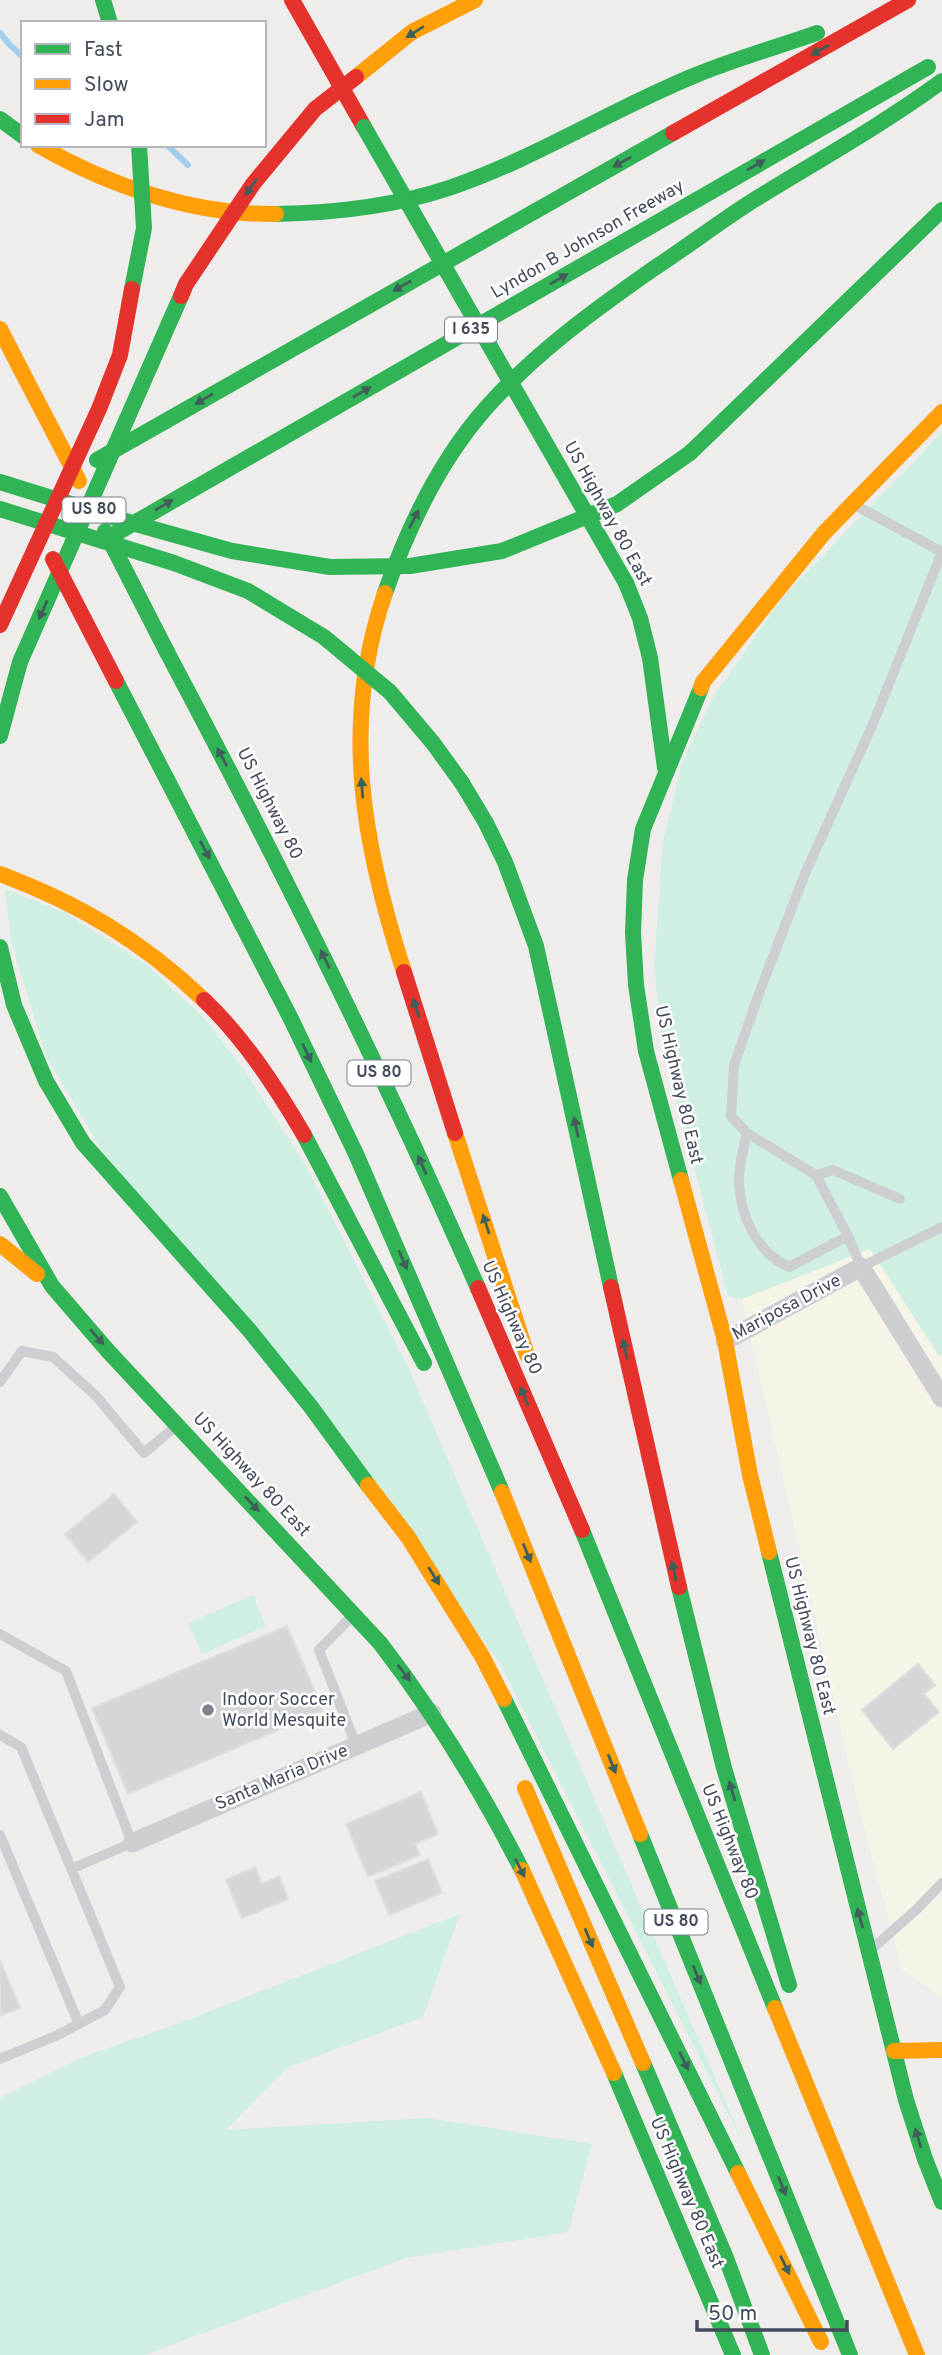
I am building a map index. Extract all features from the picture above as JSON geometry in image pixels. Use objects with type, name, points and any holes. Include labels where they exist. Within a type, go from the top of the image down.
[{"type":"main road","points":[[103,0],[109,21]]},
{"type":"main road","name":"US Highway 80 East","points":[[292,0],[626,583],[640,618],[650,658],[666,770],[643,829],[635,880],[633,933],[636,985],[646,1051],[725,1341],[750,1475],[894,2052],[925,2159],[942,2202]]},
{"type":"main road","points":[[0,736],[20,662],[186,284],[253,184],[315,109],[412,32],[475,0]]},
{"type":"main road","points":[[42,147],[75,166],[138,190],[204,209],[267,214],[330,213],[386,205],[449,188],[505,165],[696,75],[904,2]]},
{"type":"main road","points":[[0,516],[904,2]]},
{"type":"main road","name":"Lyndon B Johnson Freeway","points":[[0,602],[942,58]]},
{"type":"main road","points":[[571,1503],[534,1377],[394,942],[374,870],[363,806],[360,720],[368,659],[383,598],[409,530],[431,486],[489,405],[521,370],[616,295],[752,201],[888,119],[942,81]]},
{"type":"main road","points":[[0,119],[21,135]]},
{"type":"main road","points":[[0,625],[99,410],[120,355],[144,228],[139,147]]},
{"type":"main road","points":[[3,475],[132,523],[232,551],[330,567],[410,566],[502,551],[617,504],[690,453],[942,210]]},
{"type":"main road","name":"US Highway 80","points":[[0,329],[270,847],[426,1173],[571,1503],[917,2355]]},
{"type":"main road","points":[[666,770],[703,682],[824,533],[942,412]]},
{"type":"main road","name":"US 80","points":[[3,475],[220,879],[356,1154],[501,1489],[850,2355]]},
{"type":"main road","points":[[0,509],[174,563],[248,591],[324,637],[390,692],[433,743],[488,822],[506,858],[536,946],[671,1560],[704,1696],[770,1928],[796,2007]]},
{"type":"main road","points":[[0,874],[56,895],[121,932],[175,973],[222,1018],[259,1064],[289,1111],[356,1231],[430,1376]]},
{"type":"main road","points":[[0,947],[14,1005],[46,1081],[83,1143],[250,1331],[312,1407],[431,1571],[503,1694],[828,2355]]},
{"type":"main road","name":"US Highway 80 East","points":[[0,1196],[52,1286],[108,1351],[354,1615],[409,1678],[432,1713],[487,1805],[551,1930],[733,2355]]},
{"type":"main road","points":[[0,1244],[52,1286]]},
{"type":"main road","points":[[453,1419],[501,1489]]},
{"type":"main road","points":[[379,1501],[399,1544],[460,1652]]},
{"type":"main road","points":[[520,1777],[726,2258],[762,2355]]},
{"type":"main road","points":[[894,2052],[942,2050]]},
{"type":"main road","points":[[818,2072],[827,2099],[841,2172]]},
{"type":"street","name":"Mariposa Drive","points":[[725,1341],[861,1268],[942,1398]]},
{"type":"street","name":"Santa Maria Drive","points":[[132,1843],[432,1713]]},
{"type":"lane","points":[[853,504],[942,552],[872,726],[804,876],[734,1065],[731,1116],[747,1133],[816,1175],[848,1236],[861,1268],[942,1227]]},
{"type":"lane","points":[[747,1133],[739,1181],[748,1227],[775,1261],[789,1267],[848,1236]]},
{"type":"lane","points":[[816,1175],[833,1170],[900,1199]]},
{"type":"lane","points":[[0,1382],[22,1350],[53,1357],[96,1396],[144,1453],[178,1424]]},
{"type":"lane","points":[[354,1615],[319,1650],[356,1745]]},
{"type":"lane","points":[[0,1634],[66,1671],[132,1843],[71,1869]]},
{"type":"lane","points":[[0,1735],[21,1747],[120,1987],[105,2010],[58,2035],[0,2059]]},
{"type":"lane","points":[[0,1835],[79,2024]]},
{"type":"lane","points":[[869,1952],[918,1909],[942,1883]]},
{"type":"shaded area","points":[[870,1249],[939,1356],[942,1354],[942,1998],[902,1969],[858,1804],[742,1299]]},
{"type":"green space","points":[[942,432],[942,1354],[939,1356],[870,1249],[742,1299],[728,1296],[663,1049],[654,967],[663,841],[683,760],[713,697],[783,597]]},
{"type":"green space","points":[[5,889],[66,913],[147,965],[205,1019],[245,1071],[306,1166],[408,1367],[744,2145],[498,1660],[99,1146],[46,1056],[11,941]]},
{"type":"green space","points":[[253,1595],[266,1626],[202,1654],[188,1623]]},
{"type":"green space","points":[[460,1914],[423,2017],[288,2067],[226,2130],[428,2118],[592,2144],[568,2232],[406,2258],[144,2355],[0,2355],[0,2098],[83,2057],[177,2024]]},
{"type":"building","points":[[114,1494],[137,1522],[88,1562],[65,1534]]},
{"type":"building","name":"Indoor Soccer World Mesquite","points":[[287,1626],[323,1711],[128,1794],[92,1708]]},
{"type":"building","points":[[918,1664],[935,1685],[924,1694],[939,1712],[893,1749],[862,1710]]},
{"type":"building","points":[[421,1792],[438,1834],[415,1844],[420,1855],[368,1877],[346,1824]]},
{"type":"building","points":[[428,1859],[442,1893],[389,1915],[375,1881]]},
{"type":"building","points":[[255,1867],[262,1884],[279,1876],[288,1899],[242,1918],[226,1880]]},
{"type":"building","points":[[0,1960],[20,2008],[0,2016]]},
{"type":"waterway","points":[[0,33],[21,55]]},
{"type":"waterway","points":[[169,147],[188,165]]},
{"type":"traffic: fast","points":[[103,0],[109,21]]},
{"type":"traffic: fast","points":[[276,214],[363,208],[449,188],[512,163],[665,88],[741,58],[817,33]]},
{"type":"traffic: fast","points":[[115,534],[928,67]]},
{"type":"traffic: fast","points":[[385,593],[415,519],[439,472],[469,428],[524,369],[608,301],[728,217],[873,128],[942,81]]},
{"type":"traffic: fast","points":[[0,119],[21,135]]},
{"type":"traffic: fast","points":[[364,127],[626,583]]},
{"type":"traffic: fast","points":[[97,460],[673,133]]},
{"type":"traffic: fast","points":[[132,289],[144,228],[139,147]]},
{"type":"traffic: fast","points":[[690,453],[942,210]]},
{"type":"traffic: fast","points":[[0,736],[20,662],[181,296]]},
{"type":"traffic: fast","points":[[0,482],[232,551],[330,567],[410,566],[502,551],[617,504],[690,453]]},
{"type":"traffic: fast","points":[[0,509],[174,563],[248,591],[324,637],[390,692],[462,783]]},
{"type":"traffic: fast","points":[[105,531],[167,652]]},
{"type":"traffic: fast","points":[[626,583],[640,618],[650,658],[665,768]]},
{"type":"traffic: fast","points":[[167,652],[328,967],[478,1288]]},
{"type":"traffic: fast","points":[[116,681],[290,1017],[356,1154],[502,1492]]},
{"type":"traffic: fast","points":[[681,1180],[646,1051],[636,985],[633,933],[635,880],[643,829],[701,688]]},
{"type":"traffic: fast","points":[[462,783],[505,862],[536,946],[611,1287]]},
{"type":"traffic: fast","points":[[0,947],[14,1005],[46,1081],[83,1143],[250,1331],[311,1407],[368,1485]]},
{"type":"traffic: fast","points":[[304,1135],[424,1363]]},
{"type":"traffic: fast","points":[[0,1196],[52,1286],[108,1351],[380,1643],[420,1697],[456,1753],[522,1870]]},
{"type":"traffic: fast","points":[[582,1530],[775,2008]]},
{"type":"traffic: fast","points":[[769,1552],[906,2100],[942,2202]]},
{"type":"traffic: fast","points":[[679,1587],[724,1768],[789,1985]]},
{"type":"traffic: fast","points":[[504,1699],[738,2173]]},
{"type":"traffic: fast","points":[[640,1834],[850,2355]]},
{"type":"traffic: fast","points":[[643,2063],[726,2258],[762,2355]]},
{"type":"traffic: fast","points":[[614,2073],[733,2355]]},
{"type":"traffic: slow","points":[[356,77],[412,32],[475,0]]},
{"type":"traffic: slow","points":[[42,147],[93,173],[152,195],[214,209],[276,214]]},
{"type":"traffic: slow","points":[[0,329],[20,368]]},
{"type":"traffic: slow","points":[[20,368],[79,481]]},
{"type":"traffic: slow","points":[[701,688],[703,682],[824,533],[942,412]]},
{"type":"traffic: slow","points":[[385,593],[371,642],[363,690],[360,737],[362,784],[377,878],[404,972]]},
{"type":"traffic: slow","points":[[0,874],[57,898],[109,926],[157,960],[204,1000]]},
{"type":"traffic: slow","points":[[455,1133],[527,1355]]},
{"type":"traffic: slow","points":[[681,1180],[725,1341],[750,1475],[769,1552]]},
{"type":"traffic: slow","points":[[0,1244],[37,1274]]},
{"type":"traffic: slow","points":[[368,1485],[408,1537],[482,1656],[504,1699]]},
{"type":"traffic: slow","points":[[502,1492],[640,1834]]},
{"type":"traffic: slow","points":[[525,1788],[643,2063]]},
{"type":"traffic: slow","points":[[522,1870],[614,2073]]},
{"type":"traffic: slow","points":[[775,2008],[917,2355]]},
{"type":"traffic: slow","points":[[894,2051],[942,2050]]},
{"type":"traffic: slow","points":[[738,2173],[821,2342]]},
{"type":"traffic: jam","points":[[292,0],[364,127]]},
{"type":"traffic: jam","points":[[673,133],[908,0]]},
{"type":"traffic: jam","points":[[181,296],[186,284],[253,184],[315,109],[356,77]]},
{"type":"traffic: jam","points":[[0,625],[99,409],[120,355],[132,289]]},
{"type":"traffic: jam","points":[[53,559],[116,681]]},
{"type":"traffic: jam","points":[[404,972],[455,1133]]},
{"type":"traffic: jam","points":[[204,1000],[233,1030],[304,1135]]},
{"type":"traffic: jam","points":[[611,1287],[679,1587]]},
{"type":"traffic: jam","points":[[478,1288],[582,1530]]},
{"type":"place","name":"Indoor Soccer World Mesquite","points":[[208,1710]]}]
